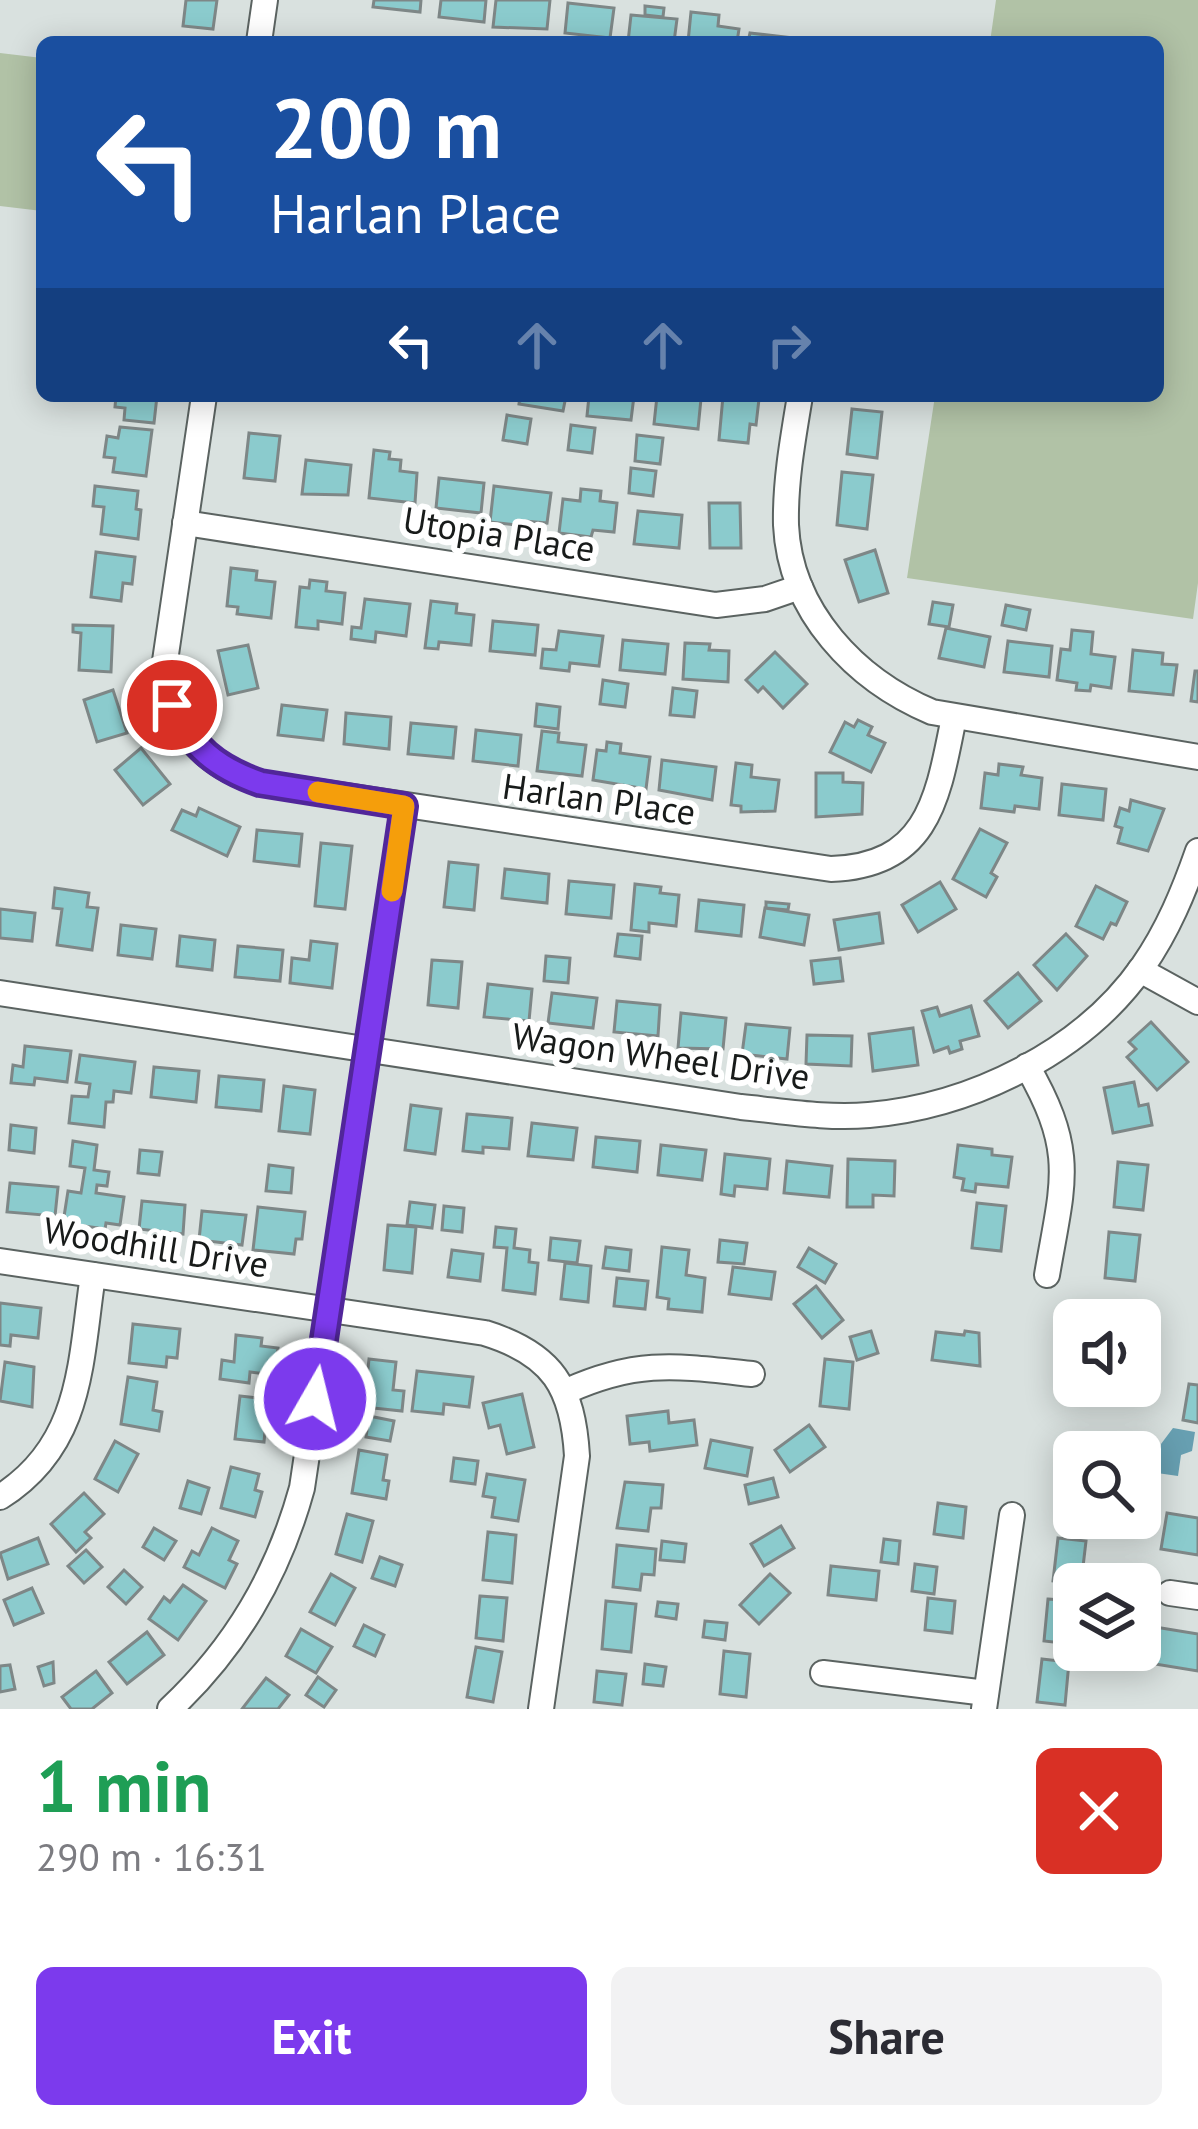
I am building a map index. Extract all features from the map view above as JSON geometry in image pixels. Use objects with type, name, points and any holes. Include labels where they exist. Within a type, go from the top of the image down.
[{"type":"street","points":[[262,36],[265,0]]},
{"type":"street","points":[[185,523],[204,402]]},
{"type":"street","points":[[799,402],[786,502],[787,531],[800,587],[824,629],[859,668],[908,702],[954,717],[1198,757]]},
{"type":"street","name":"Utopia Place","points":[[185,523],[716,604],[765,599],[800,587]]},
{"type":"street","name":"Harlan Place","points":[[185,523],[165,661],[172,705],[199,749],[216,764],[260,783],[851,869],[890,856],[907,845],[925,822],[940,787],[954,717]]},
{"type":"street","points":[[170,1709],[219,1657],[252,1610],[291,1527],[302,1488],[404,806]]},
{"type":"street","name":"Wagon Wheel Drive","points":[[0,993],[826,1116],[884,1114],[944,1102],[1028,1066],[1077,1032],[1140,970],[1164,933],[1198,850]]},
{"type":"street","points":[[1140,970],[1198,1002]]},
{"type":"street","points":[[1028,1066],[1050,1106],[1063,1153],[1048,1275]]},
{"type":"street","name":"Woodhill Drive","points":[[0,1261],[496,1336],[539,1360],[567,1391]]},
{"type":"street","points":[[0,1497],[39,1465],[67,1424],[93,1275]]},
{"type":"street","points":[[541,1709],[577,1456],[567,1391],[622,1370],[664,1364],[752,1374]]},
{"type":"street","points":[[823,1673],[985,1701],[1012,1514]]},
{"type":"street","points":[[1170,1593],[1198,1598]]},
{"type":"green space","points":[[996,0],[1198,0],[1198,583],[1193,619],[907,578],[934,402],[1164,402],[1164,36],[991,36]]},
{"type":"green space","points":[[0,53],[36,57],[36,210],[0,206]]},
{"type":"water","points":[[1173,1428],[1195,1432],[1192,1451],[1181,1455],[1178,1476],[1161,1474],[1161,1444]]},
{"type":"building","points":[[186,0],[217,0],[213,29],[183,26]]},
{"type":"building","points":[[374,0],[421,0],[420,12],[373,7]]},
{"type":"building","points":[[441,0],[486,0],[484,22],[439,17]]},
{"type":"building","points":[[496,0],[550,0],[547,29],[493,27]]},
{"type":"building","points":[[568,3],[614,8],[610,36],[565,33]]},
{"type":"building","points":[[645,6],[664,8],[663,17],[645,15]]},
{"type":"building","points":[[691,12],[719,15],[718,26],[739,29],[738,36],[689,36]]},
{"type":"building","points":[[631,15],[677,19],[675,36],[629,36]]},
{"type":"building","points":[[115,402],[156,402],[154,423],[124,420],[125,408],[115,407]]},
{"type":"building","points":[[519,402],[565,402],[563,411]]},
{"type":"building","points":[[588,402],[633,402],[631,420],[587,416]]},
{"type":"building","points":[[656,402],[701,402],[698,429],[654,424]]},
{"type":"building","points":[[722,402],[759,402],[748,443],[719,440]]},
{"type":"building","points":[[852,409],[882,412],[877,458],[847,454]]},
{"type":"building","points":[[507,415],[531,419],[527,444],[503,440]]},
{"type":"building","points":[[571,425],[595,428],[592,453],[568,450]]},
{"type":"building","points":[[120,427],[152,430],[146,476],[113,472],[115,458],[104,457],[107,436],[118,438]]},
{"type":"building","points":[[249,433],[280,436],[275,481],[244,478]]},
{"type":"building","points":[[637,435],[663,438],[660,464],[635,461]]},
{"type":"building","points":[[374,450],[390,452],[389,459],[401,460],[400,471],[417,473],[415,503],[369,498]]},
{"type":"building","points":[[306,460],[351,465],[348,495],[302,494]]},
{"type":"building","points":[[631,468],[656,471],[653,496],[629,493]]},
{"type":"building","points":[[842,472],[873,475],[867,529],[837,525]]},
{"type":"building","points":[[439,478],[484,483],[481,513],[436,508]]},
{"type":"building","points":[[95,486],[138,491],[138,539],[101,534],[104,507],[93,506]]},
{"type":"building","points":[[494,486],[551,493],[547,523],[490,522]]},
{"type":"building","points":[[581,489],[601,491],[600,501],[617,503],[614,532],[593,530],[591,537],[559,533],[563,499],[580,501]]},
{"type":"building","points":[[709,503],[740,503],[741,548],[710,548]]},
{"type":"building","points":[[638,511],[682,515],[679,548],[634,544]]},
{"type":"building","points":[[875,550],[888,593],[859,602],[845,560]]},
{"type":"building","points":[[96,552],[135,557],[132,584],[123,583],[121,601],[91,597]]},
{"type":"building","points":[[231,568],[257,571],[256,580],[275,582],[271,618],[237,614],[238,607],[227,606]]},
{"type":"building","points":[[310,580],[327,582],[326,591],[345,593],[342,624],[318,621],[318,629],[296,627],[300,587],[309,588]]},
{"type":"building","points":[[365,599],[410,604],[406,636],[376,632],[375,642],[351,639],[352,627],[361,628]]},
{"type":"building","points":[[431,601],[457,604],[456,613],[474,615],[471,645],[439,642],[438,649],[425,648]]},
{"type":"building","points":[[933,602],[953,605],[949,627],[929,624]]},
{"type":"building","points":[[1006,605],[1030,610],[1026,630],[1002,625]]},
{"type":"building","points":[[493,621],[538,625],[535,655],[490,651]]},
{"type":"building","points":[[73,625],[113,626],[111,672],[79,670],[81,633],[73,632]]},
{"type":"building","points":[[946,628],[990,637],[984,667],[939,658]]},
{"type":"building","points":[[1072,630],[1093,632],[1091,654],[1115,657],[1111,688],[1091,685],[1090,691],[1076,690],[1077,683],[1057,680],[1061,649],[1070,650]]},
{"type":"building","points":[[559,631],[603,636],[599,666],[570,663],[569,671],[541,668],[543,649],[556,650]]},
{"type":"building","points":[[623,640],[668,644],[665,674],[620,670]]},
{"type":"building","points":[[1008,641],[1052,646],[1049,677],[1004,672]]},
{"type":"building","points":[[685,643],[729,651],[728,682],[683,679]]},
{"type":"building","points":[[248,645],[258,688],[228,695],[218,651]]},
{"type":"building","points":[[1133,650],[1163,653],[1162,664],[1177,665],[1173,695],[1129,691]]},
{"type":"building","points":[[775,652],[807,684],[783,708],[763,687],[758,692],[746,680]]},
{"type":"building","points":[[1198,671],[1198,702],[1191,701]]},
{"type":"building","points":[[603,680],[628,684],[625,707],[600,704]]},
{"type":"building","points":[[673,688],[697,691],[694,717],[670,715]]},
{"type":"building","points":[[113,690],[127,733],[97,742],[84,700]]},
{"type":"building","points":[[537,704],[560,707],[558,729],[535,726]]},
{"type":"building","points":[[282,705],[327,710],[323,740],[278,735]]},
{"type":"building","points":[[346,713],[391,717],[389,749],[344,744]]},
{"type":"building","points":[[858,720],[872,727],[868,735],[885,743],[871,772],[830,752],[845,722],[854,727]]},
{"type":"building","points":[[411,723],[456,727],[453,758],[408,754]]},
{"type":"building","points":[[476,730],[521,735],[518,766],[473,761]]},
{"type":"building","points":[[542,731],[559,733],[558,742],[586,745],[582,776],[537,771]]},
{"type":"building","points":[[607,742],[621,744],[620,753],[650,757],[646,789],[593,780],[597,750],[606,751]]},
{"type":"building","points":[[141,748],[170,784],[143,805],[115,770]]},
{"type":"building","points":[[662,760],[716,767],[712,800],[659,790]]},
{"type":"building","points":[[736,763],[752,765],[751,777],[779,780],[775,811],[741,812],[741,806],[731,805]]},
{"type":"building","points":[[999,764],[1023,767],[1021,775],[1042,778],[1039,809],[981,808],[985,773],[998,775]]},
{"type":"building","points":[[816,773],[843,773],[843,782],[863,783],[862,814],[816,817]]},
{"type":"building","points":[[1062,784],[1106,789],[1103,820],[1059,815]]},
{"type":"building","points":[[1131,800],[1164,809],[1148,851],[1118,843],[1122,828],[1115,826],[1120,808],[1129,811]]},
{"type":"building","points":[[199,808],[240,827],[227,856],[172,830],[182,810],[196,816]]},
{"type":"building","points":[[980,829],[1007,843],[991,873],[997,877],[986,897],[953,879]]},
{"type":"building","points":[[257,830],[302,834],[299,866],[254,861]]},
{"type":"building","points":[[321,843],[352,846],[345,909],[315,906]]},
{"type":"building","points":[[449,862],[478,865],[474,910],[444,907]]},
{"type":"building","points":[[505,869],[549,874],[547,903],[502,898]]},
{"type":"building","points":[[569,881],[614,885],[611,918],[566,914]]},
{"type":"building","points":[[940,882],[956,909],[918,932],[902,905]]},
{"type":"building","points":[[635,884],[679,895],[676,926],[649,923],[649,932],[631,930]]},
{"type":"building","points":[[1096,886],[1127,902],[1103,939],[1076,926]]},
{"type":"building","points":[[55,888],[89,893],[87,907],[98,908],[92,950],[57,945],[62,909],[53,908]]},
{"type":"building","points":[[699,900],[744,905],[741,936],[696,931]]},
{"type":"building","points":[[766,902],[789,904],[788,910],[766,908]]},
{"type":"building","points":[[765,908],[809,915],[804,945],[760,937]]},
{"type":"building","points":[[0,909],[35,913],[32,941],[0,938]]},
{"type":"building","points":[[879,913],[883,943],[839,950],[834,920]]},
{"type":"building","points":[[121,925],[156,929],[152,959],[118,955]]},
{"type":"building","points":[[618,934],[642,936],[640,959],[615,956]]},
{"type":"building","points":[[1066,934],[1087,956],[1057,990],[1034,965]]},
{"type":"building","points":[[180,936],[215,940],[212,970],[177,966]]},
{"type":"building","points":[[311,941],[337,944],[332,988],[290,983],[292,958],[309,960]]},
{"type":"building","points":[[238,946],[283,950],[280,981],[235,977]]},
{"type":"building","points":[[546,956],[570,958],[568,983],[544,981]]},
{"type":"building","points":[[840,958],[843,981],[814,984],[811,961]]},
{"type":"building","points":[[432,960],[462,962],[458,1008],[428,1005]]},
{"type":"building","points":[[1018,973],[1041,1001],[1008,1028],[985,1001]]},
{"type":"building","points":[[488,984],[532,989],[529,1021],[484,1017]]},
{"type":"building","points":[[552,993],[597,998],[593,1028],[548,1023]]},
{"type":"building","points":[[617,1001],[660,1005],[658,1036],[614,1032]]},
{"type":"building","points":[[971,1006],[979,1036],[960,1041],[962,1049],[934,1052],[922,1011],[937,1007],[940,1016]]},
{"type":"building","points":[[681,1013],[726,1018],[723,1049],[678,1048]]},
{"type":"building","points":[[1151,1022],[1188,1062],[1157,1090],[1127,1057],[1136,1049],[1129,1042]]},
{"type":"building","points":[[746,1024],[790,1028],[787,1059],[742,1054]]},
{"type":"building","points":[[913,1028],[918,1065],[873,1071],[869,1034]]},
{"type":"building","points":[[807,1035],[852,1036],[851,1066],[806,1064]]},
{"type":"building","points":[[25,1046],[71,1051],[67,1082],[35,1078],[34,1085],[11,1083],[13,1065],[23,1067]]},
{"type":"building","points":[[80,1055],[135,1062],[131,1093],[114,1091],[113,1102],[106,1102],[104,1127],[69,1123],[72,1096],[88,1097],[90,1084],[76,1082]]},
{"type":"building","points":[[154,1067],[199,1071],[196,1102],[151,1097]]},
{"type":"building","points":[[219,1076],[264,1080],[261,1111],[216,1107]]},
{"type":"building","points":[[1134,1082],[1139,1106],[1148,1104],[1152,1125],[1113,1133],[1104,1088]]},
{"type":"building","points":[[284,1086],[315,1090],[310,1134],[279,1131]]},
{"type":"building","points":[[411,1105],[441,1109],[435,1154],[405,1150]]},
{"type":"building","points":[[467,1114],[512,1118],[509,1149],[463,1151]]},
{"type":"building","points":[[532,1123],[577,1128],[573,1160],[528,1156]]},
{"type":"building","points":[[11,1125],[36,1128],[34,1153],[9,1150]]},
{"type":"building","points":[[596,1137],[640,1141],[637,1172],[593,1167]]},
{"type":"building","points":[[73,1141],[97,1145],[94,1170],[109,1172],[107,1186],[97,1185],[96,1193],[124,1197],[120,1225],[106,1223],[105,1229],[63,1223],[68,1191],[81,1193],[85,1168],[70,1166]]},
{"type":"building","points":[[661,1145],[706,1150],[702,1180],[658,1175]]},
{"type":"building","points":[[958,1145],[1012,1157],[1008,1187],[976,1184],[975,1192],[962,1190],[964,1179],[954,1177]]},
{"type":"building","points":[[140,1150],[162,1152],[159,1175],[138,1173]]},
{"type":"building","points":[[725,1154],[770,1159],[767,1189],[735,1186],[734,1196],[721,1194]]},
{"type":"building","points":[[848,1159],[895,1161],[894,1196],[873,1195],[873,1207],[847,1207]]},
{"type":"building","points":[[787,1161],[832,1166],[829,1197],[784,1193]]},
{"type":"building","points":[[1118,1162],[1148,1165],[1143,1210],[1114,1207]]},
{"type":"building","points":[[269,1165],[293,1168],[291,1193],[266,1191]]},
{"type":"building","points":[[10,1183],[58,1187],[55,1216],[7,1212]]},
{"type":"building","points":[[142,1201],[185,1205],[183,1234],[139,1229]]},
{"type":"building","points":[[410,1202],[435,1205],[432,1228],[407,1225]]},
{"type":"building","points":[[977,1203],[1006,1206],[1001,1251],[972,1248]]},
{"type":"building","points":[[444,1206],[464,1208],[462,1232],[442,1230]]},
{"type":"building","points":[[258,1207],[305,1212],[302,1239],[296,1239],[294,1254],[253,1250]]},
{"type":"building","points":[[202,1211],[246,1215],[242,1245],[199,1240]]},
{"type":"building","points":[[388,1225],[416,1227],[412,1273],[384,1270]]},
{"type":"building","points":[[496,1227],[516,1229],[514,1248],[530,1250],[529,1262],[538,1263],[535,1294],[503,1290],[507,1248],[494,1247]]},
{"type":"building","points":[[1109,1232],[1140,1235],[1135,1281],[1105,1278]]},
{"type":"building","points":[[551,1238],[580,1241],[577,1263],[549,1260]]},
{"type":"building","points":[[720,1240],[747,1243],[744,1264],[718,1262]]},
{"type":"building","points":[[606,1247],[631,1250],[629,1271],[603,1268]]},
{"type":"building","points":[[662,1247],[689,1250],[686,1275],[705,1278],[702,1312],[668,1309],[669,1299],[657,1297]]},
{"type":"building","points":[[809,1248],[836,1264],[825,1283],[798,1267]]},
{"type":"building","points":[[452,1250],[483,1254],[480,1281],[448,1277]]},
{"type":"building","points":[[565,1263],[591,1266],[588,1302],[561,1299]]},
{"type":"building","points":[[733,1267],[775,1272],[771,1299],[729,1294]]},
{"type":"building","points":[[617,1278],[648,1281],[645,1309],[614,1306]]},
{"type":"building","points":[[816,1286],[843,1320],[822,1338],[794,1304]]},
{"type":"building","points":[[0,1303],[41,1308],[38,1338],[11,1335],[10,1346],[0,1345]]},
{"type":"building","points":[[133,1324],[180,1329],[177,1358],[167,1357],[166,1367],[129,1363]]},
{"type":"building","points":[[871,1331],[878,1353],[857,1360],[850,1337]]},
{"type":"building","points":[[965,1331],[979,1333],[980,1366],[932,1360],[936,1332],[964,1335]]},
{"type":"building","points":[[236,1335],[262,1338],[261,1346],[278,1348],[275,1375],[250,1372],[249,1383],[220,1379],[222,1360],[234,1362]]},
{"type":"building","points":[[369,1359],[396,1362],[393,1390],[404,1391],[402,1411],[354,1406],[357,1376],[367,1378]]},
{"type":"building","points":[[825,1359],[853,1362],[849,1409],[820,1406]]},
{"type":"building","points":[[5,1362],[34,1367],[32,1407],[0,1401]]},
{"type":"building","points":[[417,1371],[473,1377],[469,1407],[444,1404],[443,1414],[412,1411]]},
{"type":"building","points":[[128,1377],[157,1382],[153,1410],[162,1412],[159,1431],[121,1424]]},
{"type":"building","points":[[1189,1384],[1198,1385],[1198,1423],[1183,1420]]},
{"type":"building","points":[[522,1394],[534,1447],[507,1454],[500,1425],[489,1428],[483,1403]]},
{"type":"building","points":[[240,1396],[268,1399],[264,1442],[235,1439]]},
{"type":"building","points":[[668,1411],[669,1423],[694,1420],[697,1445],[650,1451],[649,1442],[630,1444],[627,1416]]},
{"type":"building","points":[[369,1416],[394,1421],[390,1441],[366,1437]]},
{"type":"building","points":[[809,1425],[825,1447],[790,1472],[775,1450]]},
{"type":"building","points":[[711,1440],[752,1448],[747,1476],[705,1468]]},
{"type":"building","points":[[115,1441],[138,1454],[118,1492],[95,1479]]},
{"type":"building","points":[[359,1450],[387,1455],[386,1499],[352,1493]]},
{"type":"building","points":[[454,1458],[478,1461],[475,1484],[451,1481]]},
{"type":"building","points":[[231,1467],[259,1474],[255,1490],[262,1492],[255,1517],[221,1508]]},
{"type":"building","points":[[487,1474],[525,1480],[518,1521],[492,1517],[495,1498],[483,1496]]},
{"type":"building","points":[[773,1478],[778,1497],[749,1504],[745,1485]]},
{"type":"building","points":[[188,1481],[209,1488],[201,1514],[180,1508]]},
{"type":"building","points":[[625,1482],[663,1485],[661,1508],[651,1508],[648,1531],[617,1528]]},
{"type":"building","points":[[84,1493],[104,1514],[85,1532],[91,1538],[76,1552],[51,1524]]},
{"type":"building","points":[[938,1503],[966,1507],[963,1538],[934,1534]]},
{"type":"building","points":[[1167,1513],[1198,1518],[1198,1555],[1161,1549]]},
{"type":"building","points":[[347,1514],[373,1521],[362,1562],[336,1554]]},
{"type":"building","points":[[781,1526],[794,1548],[764,1566],[751,1544]]},
{"type":"building","points":[[154,1528],[176,1541],[164,1560],[143,1547]]},
{"type":"building","points":[[212,1528],[238,1541],[229,1560],[237,1564],[225,1588],[184,1567],[192,1551],[199,1555]]},
{"type":"building","points":[[488,1532],[516,1535],[512,1583],[483,1580]]},
{"type":"building","points":[[38,1538],[48,1564],[8,1579],[0,1553]]},
{"type":"building","points":[[884,1539],[900,1541],[898,1564],[881,1562]]},
{"type":"building","points":[[1058,1539],[1086,1541],[1083,1563],[1055,1563]]},
{"type":"building","points":[[662,1541],[686,1544],[684,1562],[660,1560]]},
{"type":"building","points":[[617,1545],[656,1549],[654,1575],[642,1574],[640,1590],[613,1587]]},
{"type":"building","points":[[86,1550],[102,1567],[84,1583],[68,1566]]},
{"type":"building","points":[[380,1557],[402,1565],[395,1586],[372,1578]]},
{"type":"building","points":[[915,1564],[937,1567],[934,1594],[912,1591]]},
{"type":"building","points":[[831,1566],[879,1571],[876,1600],[828,1595]]},
{"type":"building","points":[[124,1570],[142,1587],[126,1604],[108,1587]]},
{"type":"building","points":[[331,1574],[355,1588],[335,1625],[310,1612]]},
{"type":"building","points":[[770,1574],[790,1593],[759,1624],[740,1605]]},
{"type":"building","points":[[183,1585],[206,1601],[178,1640],[149,1619],[164,1597],[170,1602]]},
{"type":"building","points":[[32,1588],[43,1613],[14,1625],[4,1600]]},
{"type":"building","points":[[480,1596],[507,1598],[503,1641],[476,1638]]},
{"type":"building","points":[[928,1598],[955,1601],[952,1633],[925,1630]]},
{"type":"building","points":[[1048,1599],[1053,1599],[1053,1642],[1044,1641]]},
{"type":"building","points":[[606,1601],[636,1604],[631,1652],[602,1649]]},
{"type":"building","points":[[658,1602],[678,1604],[676,1619],[656,1616]]},
{"type":"building","points":[[705,1621],[727,1623],[725,1640],[703,1637]]},
{"type":"building","points":[[364,1625],[384,1635],[375,1656],[354,1646]]},
{"type":"building","points":[[1161,1628],[1198,1634],[1198,1671],[1161,1665]]},
{"type":"building","points":[[301,1629],[332,1647],[316,1673],[286,1656]]},
{"type":"building","points":[[147,1632],[164,1655],[127,1684],[109,1662]]},
{"type":"building","points":[[476,1647],[502,1652],[493,1702],[467,1697]]},
{"type":"building","points":[[724,1651],[750,1654],[746,1697],[720,1694]]},
{"type":"building","points":[[1042,1659],[1053,1660],[1053,1671],[1068,1671],[1065,1705],[1037,1702]]},
{"type":"building","points":[[53,1662],[54,1683],[44,1686],[38,1667]]},
{"type":"building","points":[[645,1664],[666,1667],[663,1686],[643,1684]]},
{"type":"building","points":[[10,1665],[15,1689],[0,1692],[0,1666]]},
{"type":"building","points":[[96,1671],[112,1693],[92,1709],[71,1709],[62,1697]]},
{"type":"building","points":[[597,1671],[626,1674],[622,1705],[594,1702]]},
{"type":"building","points":[[318,1677],[336,1690],[324,1707],[306,1695]]},
{"type":"building","points":[[266,1678],[289,1695],[278,1709],[242,1709]]},
{"type":"slow traffic","points":[[318,792],[404,806],[392,891]]},
{"type":"route","points":[[172,705],[199,749],[237,775],[260,783],[404,806],[315,1399]]}]
